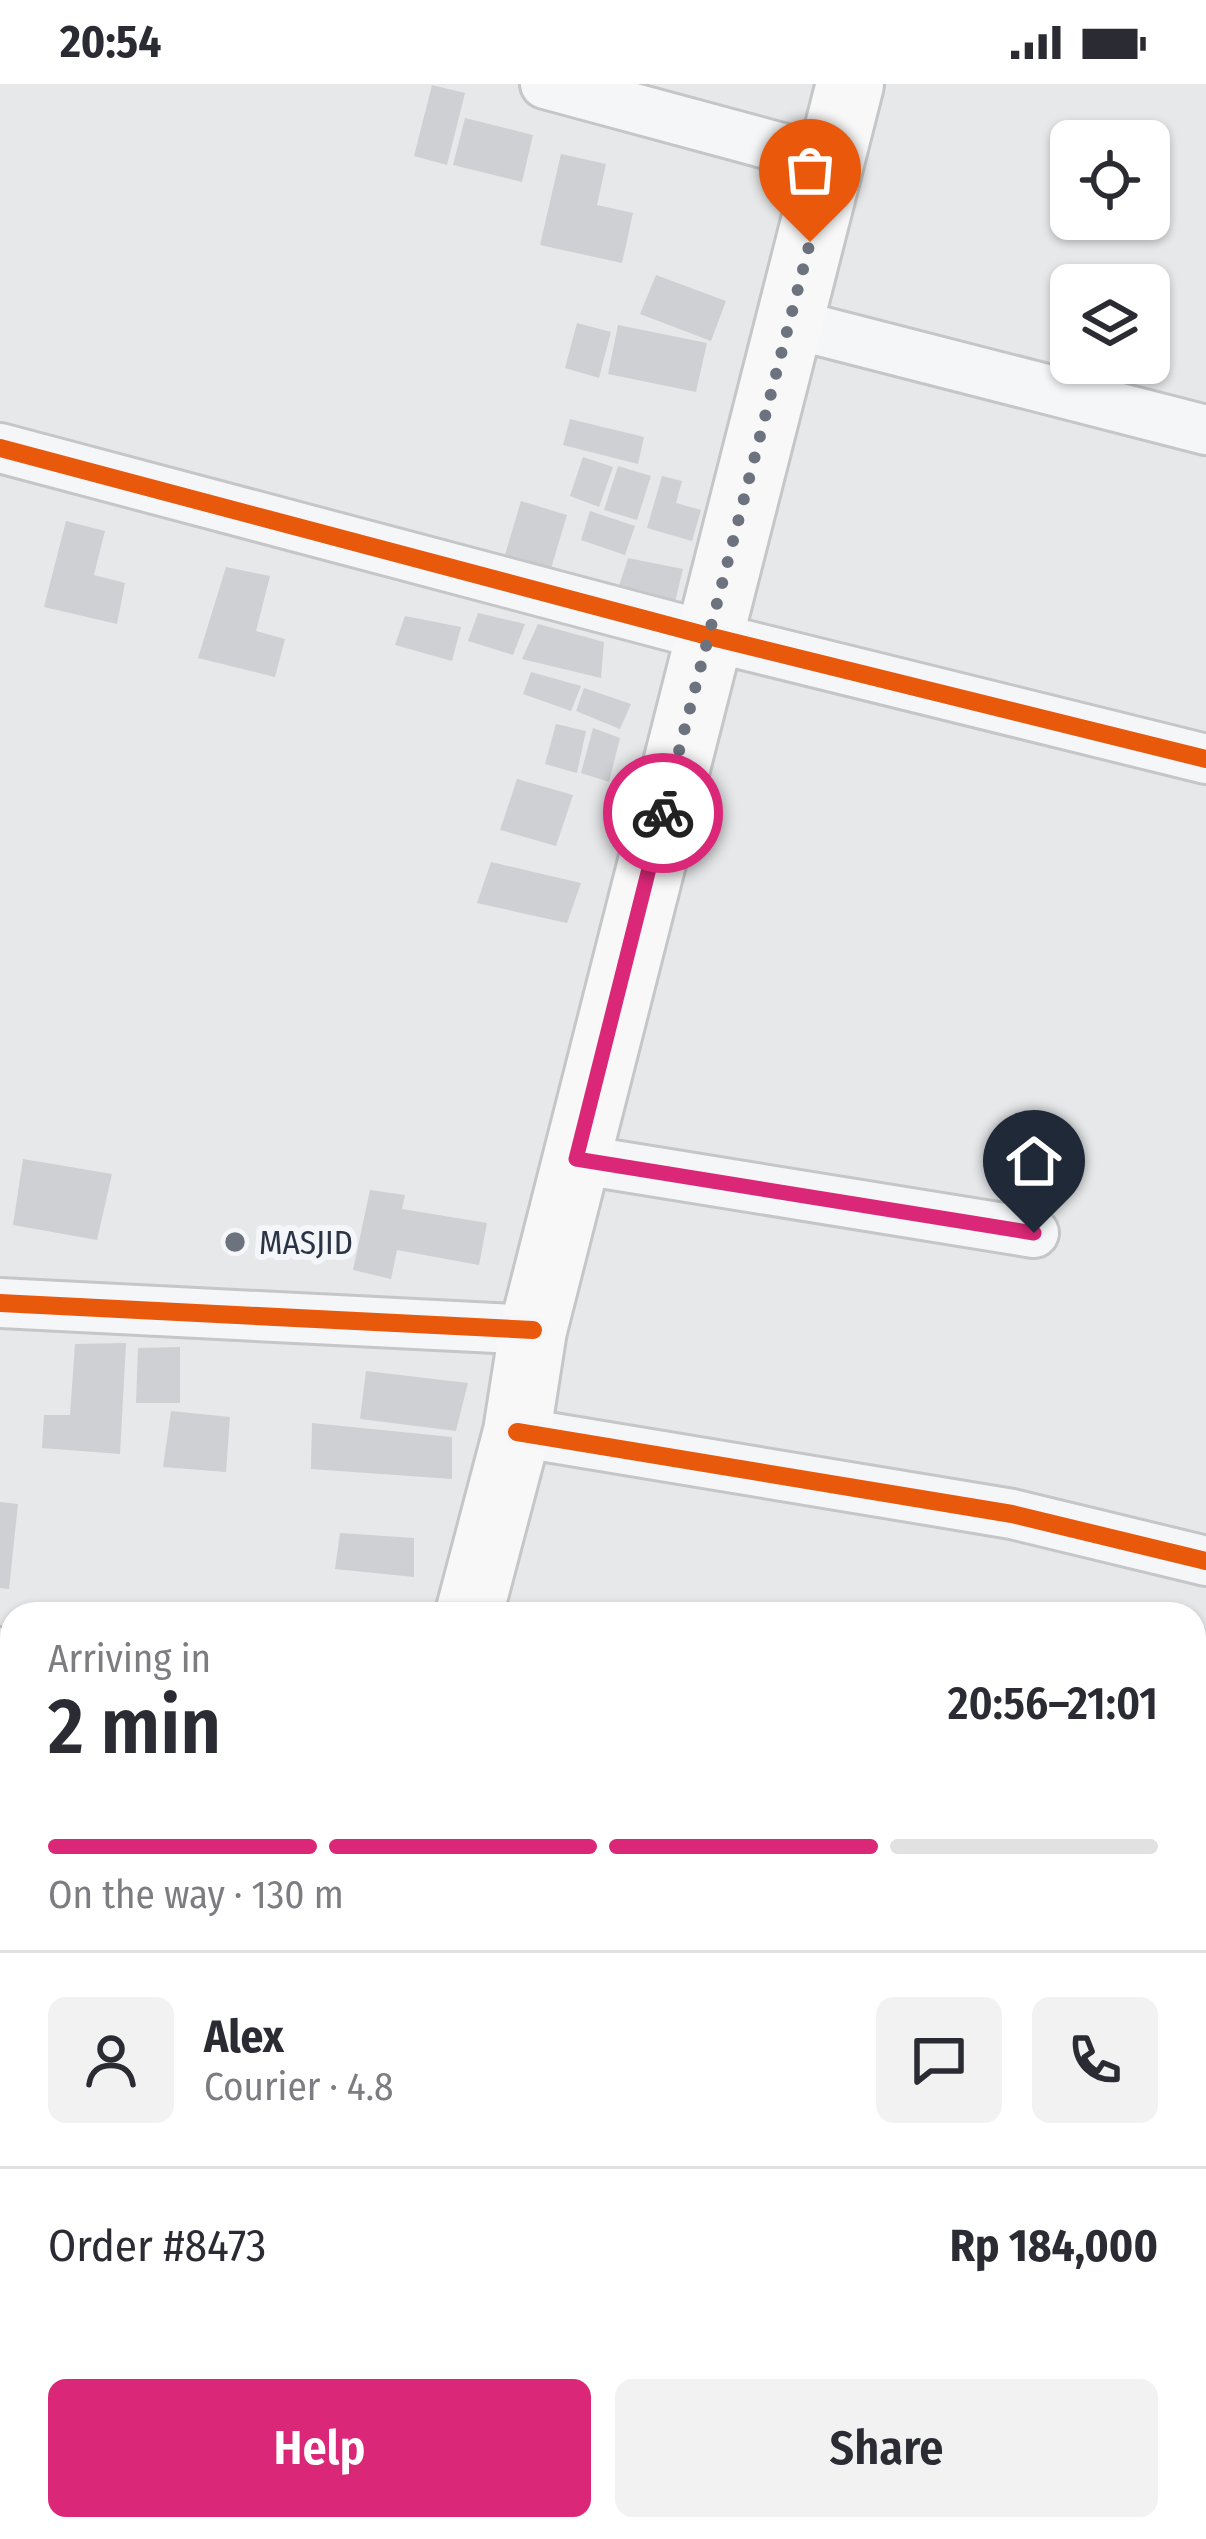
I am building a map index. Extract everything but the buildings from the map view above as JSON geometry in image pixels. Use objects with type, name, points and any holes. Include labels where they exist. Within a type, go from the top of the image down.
[{"type":"main road","points":[[472,1602],[517,1432],[533,1330],[850,84]]},
{"type":"street","points":[[545,84],[830,161]]},
{"type":"street","points":[[789,323],[1206,430]]},
{"type":"street","points":[[0,448],[708,635],[1206,759]]},
{"type":"street","points":[[576,1159],[1034,1233]]},
{"type":"street","points":[[0,1303],[533,1330]]},
{"type":"street","points":[[517,1432],[1012,1514],[1206,1561]]},
{"type":"lane","points":[[0,1640],[0,1778]]},
{"type":"cycle path","points":[[0,448],[708,636],[1206,759]]},
{"type":"cycle path","points":[[0,1303],[533,1330]]},
{"type":"cycle path","points":[[517,1432],[1012,1514],[1206,1561]]},
{"type":"way so far","points":[[663,813],[810,242]]},
{"type":"place","name":"MASJID","points":[[235,1242]]},
{"type":"route","points":[[663,813],[576,1159],[1034,1233]]}]
